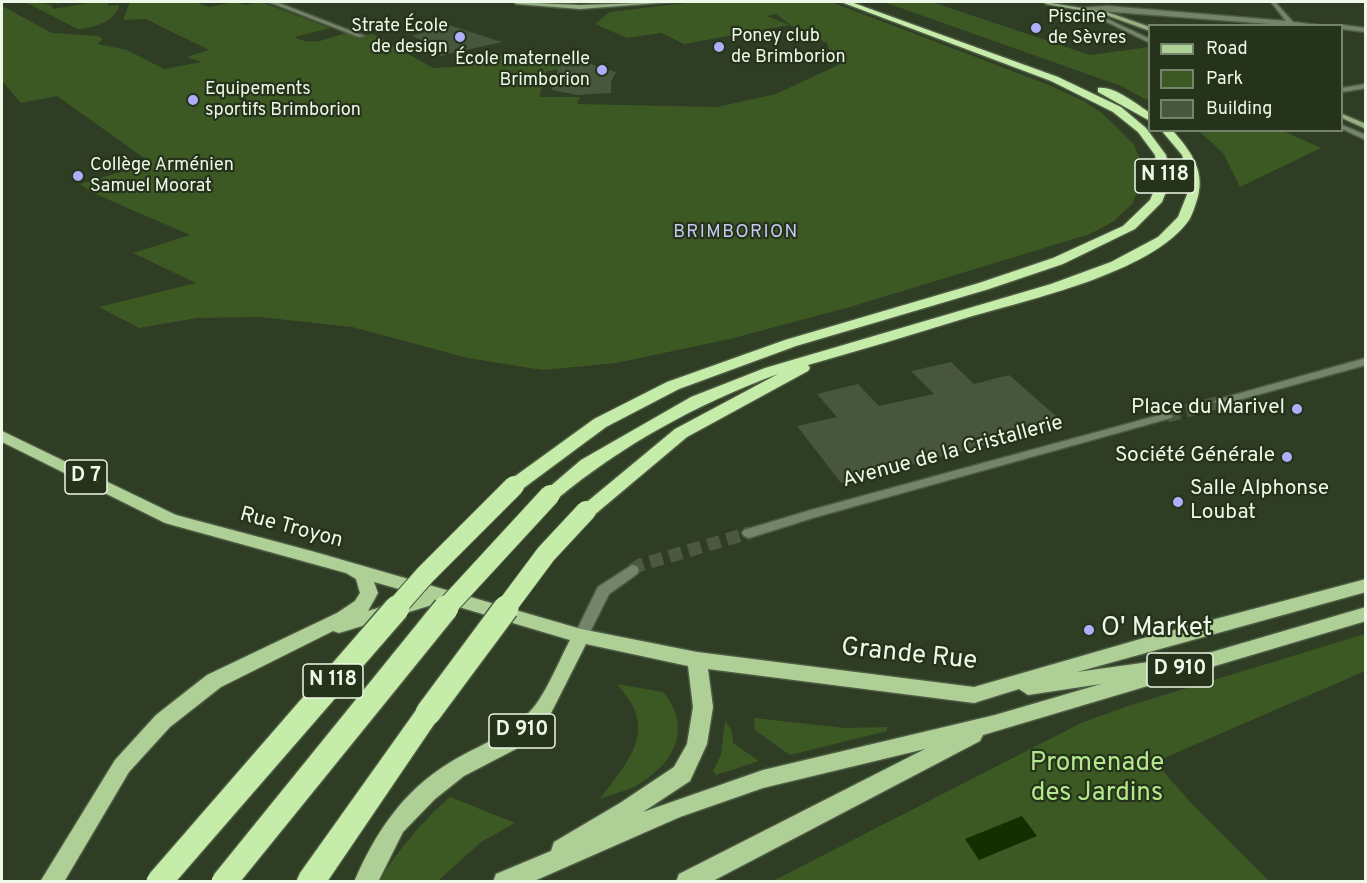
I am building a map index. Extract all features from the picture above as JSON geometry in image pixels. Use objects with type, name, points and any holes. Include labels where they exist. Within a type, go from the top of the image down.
[{"type":"highway","name":"N 118","points":[[159,882],[425,575],[514,486],[600,423],[661,392],[743,358],[1028,272],[1085,250],[1132,226],[1152,207],[1162,192],[1166,168],[1157,150],[1142,129],[1109,106],[1061,82],[845,2]]},
{"type":"highway","points":[[868,2],[1087,82],[1127,102],[1148,117]]},
{"type":"highway","name":"N 118","points":[[224,882],[459,592],[550,495],[588,464],[697,402],[771,371],[1056,287],[1116,265],[1162,240],[1184,218],[1194,192],[1194,173],[1187,154],[1168,132]]},
{"type":"highway","points":[[310,882],[428,713],[546,554],[586,511],[681,433],[784,380],[821,356]]},
{"type":"main road","points":[[516,2],[580,7],[669,2]]},
{"type":"main road","points":[[1046,2],[1081,8],[1148,29]]},
{"type":"main road","points":[[1343,117],[1365,127]]},
{"type":"main road","name":"Rue Troyon","points":[[2,436],[171,519],[442,595]]},
{"type":"main road","points":[[51,882],[122,766],[163,721],[214,681],[342,618],[361,606],[369,592],[363,575],[336,564]]},
{"type":"main road","name":"Grande Rue","points":[[581,636],[697,660],[974,695],[1144,645],[1365,585]]},
{"type":"main road","points":[[290,642],[442,595]]},
{"type":"main road","name":"D 910","points":[[365,882],[395,825],[427,792],[457,769],[509,744],[541,713],[581,636],[442,595]]},
{"type":"main road","name":"D 910","points":[[687,882],[994,724],[1365,614]]},
{"type":"main road","points":[[504,882],[628,810],[682,774],[697,744],[703,707],[697,660]]},
{"type":"main road","points":[[974,695],[1209,662]]},
{"type":"main road","points":[[504,882],[675,810],[763,779],[994,724]]},
{"type":"street","points":[[272,2],[361,36]]},
{"type":"street","points":[[1273,2],[1290,22]]},
{"type":"street","points":[[1081,8],[1107,8],[1306,24]]},
{"type":"street","points":[[1081,8],[1148,41]]},
{"type":"street","points":[[1343,27],[1365,30]]},
{"type":"street","points":[[1343,90],[1365,86]]},
{"type":"street","points":[[1343,128],[1365,138]]},
{"type":"street","points":[[1220,402],[1365,361]]},
{"type":"street","name":"Avenue de la Cristallerie","points":[[749,533],[810,514],[1167,416]]},
{"type":"street","points":[[581,636],[603,591],[632,570]]},
{"type":"green space","points":[[44,2],[41,3],[51,5],[53,9],[89,3],[115,2],[108,3],[108,6],[119,5],[114,15],[103,23],[78,29],[27,3]]},
{"type":"green space","points":[[130,2],[195,2],[209,7],[235,2],[245,5],[261,2],[330,28],[295,37],[302,40],[316,42],[342,34],[373,34],[433,68],[469,66],[497,55],[545,60],[543,63],[565,63],[560,70],[547,71],[539,97],[580,97],[577,104],[717,107],[776,94],[838,65],[833,60],[827,43],[792,26],[776,14],[767,16],[789,25],[684,44],[661,33],[627,38],[595,24],[610,12],[694,2],[831,2],[1044,83],[1084,101],[1102,113],[1134,145],[1142,163],[1140,185],[1132,204],[1114,221],[1090,234],[850,307],[730,339],[616,363],[543,370],[468,358],[352,327],[260,317],[197,318],[139,328],[99,307],[196,283],[133,253],[190,235],[91,192],[80,184],[151,163],[57,96],[21,103],[2,81],[2,6],[52,33],[98,36],[103,39],[97,44],[127,50],[164,69],[202,62],[187,57],[209,50],[146,19],[123,20]]},
{"type":"green space","points":[[884,2],[932,2],[1090,55],[1148,47],[1148,100],[1121,86]]},
{"type":"green space","points":[[1200,132],[1285,132],[1321,148],[1240,187],[1223,153]]},
{"type":"green space","name":"Promenade des Jardins","points":[[1365,634],[1365,671],[1155,762],[1192,804],[1269,881],[771,882],[1081,723],[1128,706]]},
{"type":"green space","points":[[617,684],[663,692],[677,718],[678,731],[676,743],[670,754],[652,775],[625,791],[600,799],[629,758],[638,735],[635,711]]},
{"type":"green space","points":[[754,718],[845,728],[887,727],[887,731],[790,755],[755,730]]},
{"type":"green space","points":[[725,721],[732,731],[733,743],[759,761],[716,775],[713,771],[721,755]]},
{"type":"green space","points":[[450,797],[515,823],[481,842],[438,881],[379,881],[411,836]]},
{"type":"shaded area","points":[[1022,816],[1037,836],[979,860],[965,839]]},
{"type":"building","points":[[449,25],[502,42],[440,56],[439,47],[412,36]]},
{"type":"building","name":"École maternelle Brimborion","points":[[565,56],[616,72],[611,82],[611,93],[577,95],[552,90],[555,76]]},
{"type":"building","points":[[951,362],[974,384],[1009,375],[1065,424],[841,483],[797,426],[837,417],[817,394],[858,384],[879,406],[934,394],[911,371]]},
{"type":"tunnel","points":[[1167,416],[1220,402]]},
{"type":"tunnel","points":[[632,570],[640,565],[749,533]]},
{"type":"place","name":"Piscine de Sèvres","points":[[1036,28]]},
{"type":"place","name":"Strate École de design","points":[[460,37]]},
{"type":"place","name":"Poney club de Brimborion","points":[[719,47]]},
{"type":"place","name":"École maternelle Brimborion","points":[[602,70]]},
{"type":"place","name":"Equipements sportifs Brimborion","points":[[193,100]]},
{"type":"place","name":"Collège Arménien Samuel Moorat","points":[[78,176]]},
{"type":"place","name":"Place du Marivel","points":[[1297,409]]},
{"type":"place","name":"Société Générale","points":[[1287,457]]},
{"type":"place","name":"Salle Alphonse Loubat","points":[[1178,502]]},
{"type":"place","name":"O' Market","points":[[1089,630]]},
{"type":"district","name":"BRIMBORION","points":[[736,233]]}]
